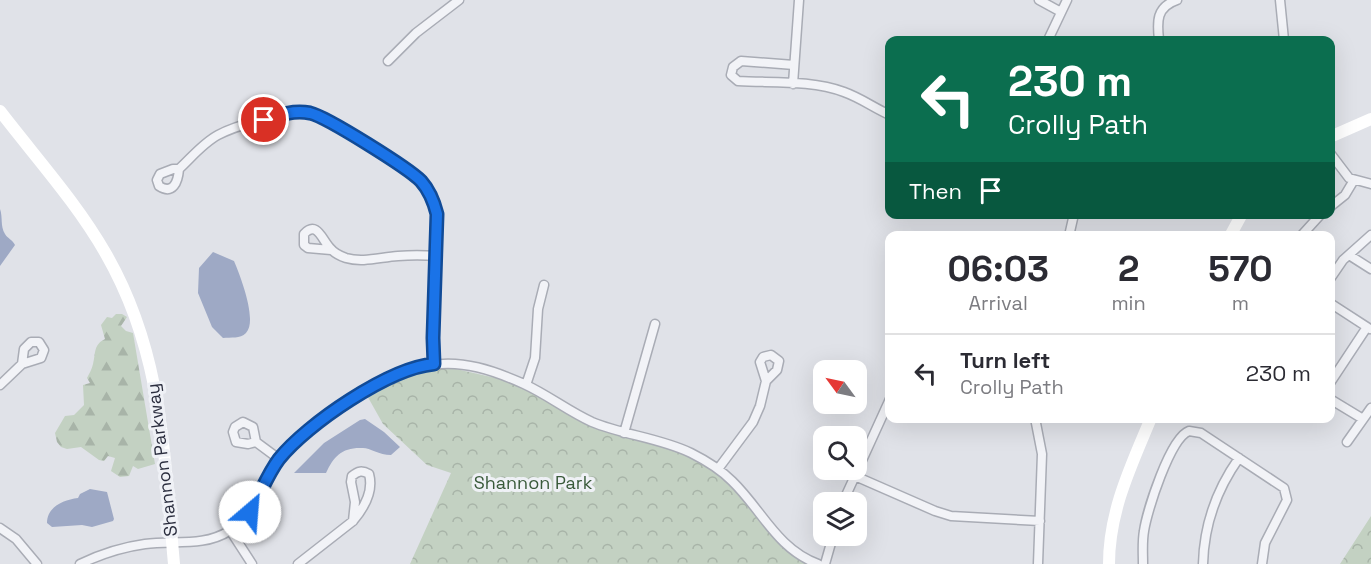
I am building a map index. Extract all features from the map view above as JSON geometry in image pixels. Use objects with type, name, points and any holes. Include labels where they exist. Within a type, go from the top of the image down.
[{"type":"street","points":[[388,61],[416,33],[459,0]]},
{"type":"street","points":[[793,84],[799,0]]},
{"type":"street","points":[[1039,0],[1061,12]]},
{"type":"street","points":[[1050,36],[1067,0]]},
{"type":"street","points":[[1158,36],[1157,24],[1160,13],[1165,6],[1177,0]]},
{"type":"street","points":[[1280,0],[1284,36]]},
{"type":"street","points":[[794,65],[741,61],[735,64],[731,71],[733,78],[738,81],[810,84],[842,91],[885,112]]},
{"type":"street","name":"Shannon Parkway","points":[[0,111],[81,216],[107,255],[130,304],[148,355],[159,408],[174,564]]},
{"type":"street","points":[[180,169],[207,143],[225,132],[291,112],[317,115],[401,167],[423,184],[432,198],[437,214],[434,364]]},
{"type":"street","points":[[1335,135],[1371,119]]},
{"type":"street","points":[[1335,160],[1349,178],[1371,184]]},
{"type":"street","points":[[1335,203],[1345,195],[1354,180]]},
{"type":"street","points":[[1306,231],[1317,219]]},
{"type":"street","points":[[1335,271],[1348,255],[1371,236]]},
{"type":"street","points":[[331,250],[344,257],[358,259],[436,256]]},
{"type":"street","points":[[1348,255],[1371,270]]},
{"type":"street","points":[[526,385],[535,358],[537,321],[544,285]]},
{"type":"street","points":[[1335,306],[1369,328],[1335,376]]},
{"type":"street","points":[[624,432],[655,324]]},
{"type":"street","points":[[0,385],[22,364]]},
{"type":"street","points":[[81,564],[118,549],[145,544],[205,540],[230,530],[250,512],[279,459],[324,417],[388,378],[417,367],[434,364],[462,364],[481,368],[526,385],[578,415],[687,451],[718,469],[738,487],[783,543],[796,554],[818,564]]},
{"type":"street","points":[[718,469],[753,422],[760,406],[766,381]]},
{"type":"street","points":[[1335,402],[1363,419]]},
{"type":"street","points":[[1347,442],[1371,408]]},
{"type":"street","points":[[867,450],[885,410]]},
{"type":"street","points":[[1036,423],[1042,454],[1038,564]]},
{"type":"street","points":[[1109,564],[1111,529],[1118,499],[1149,423]]},
{"type":"street","points":[[1143,564],[1144,532],[1153,496],[1179,437],[1189,431],[1201,433],[1284,488],[1287,500],[1265,543],[1262,564]]},
{"type":"street","points":[[256,442],[279,459]]},
{"type":"street","points":[[1203,564],[1205,536],[1211,516],[1226,478],[1239,458]]},
{"type":"street","points":[[298,564],[352,521],[363,507],[371,481],[369,474],[363,471],[352,476],[355,502],[352,521]]},
{"type":"street","points":[[864,480],[951,516],[1040,521]]},
{"type":"street","points":[[0,528],[16,538],[37,564]]},
{"type":"street","points":[[230,530],[252,564]]},
{"type":"street","points":[[825,564],[830,546]]},
{"type":"green space","points":[[116,314],[127,317],[121,326],[133,333],[155,464],[138,469],[133,466],[129,476],[120,477],[111,471],[115,458],[108,456],[104,461],[99,460],[81,447],[67,449],[61,447],[55,433],[65,416],[74,415],[84,405],[83,385],[90,383],[87,378],[93,366],[98,344],[105,339],[101,325],[107,317],[112,318]]},
{"type":"green space","name":"Shannon Park","points":[[434,364],[526,385],[578,415],[682,449],[718,469],[783,543],[819,564],[410,564],[451,473],[427,465],[383,424],[365,392]]},
{"type":"green space","points":[[1371,516],[1371,564],[1340,564]]},
{"type":"water","points":[[0,209],[3,231],[15,245],[0,266]]},
{"type":"water","points":[[213,252],[234,261],[244,287],[250,319],[246,333],[241,336],[223,338],[212,327],[198,293],[199,268]]},
{"type":"water","points":[[365,419],[400,447],[391,455],[366,448],[349,449],[336,457],[326,473],[294,473],[324,443]]},
{"type":"water","points":[[90,489],[107,492],[113,521],[92,527],[82,525],[52,527],[47,523],[50,513],[57,505],[78,498],[80,494]]},
{"type":"route","points":[[250,512],[279,459],[324,417],[388,378],[407,370],[434,364],[438,222],[432,198],[423,184],[410,172],[317,115],[291,112],[264,120]]}]
